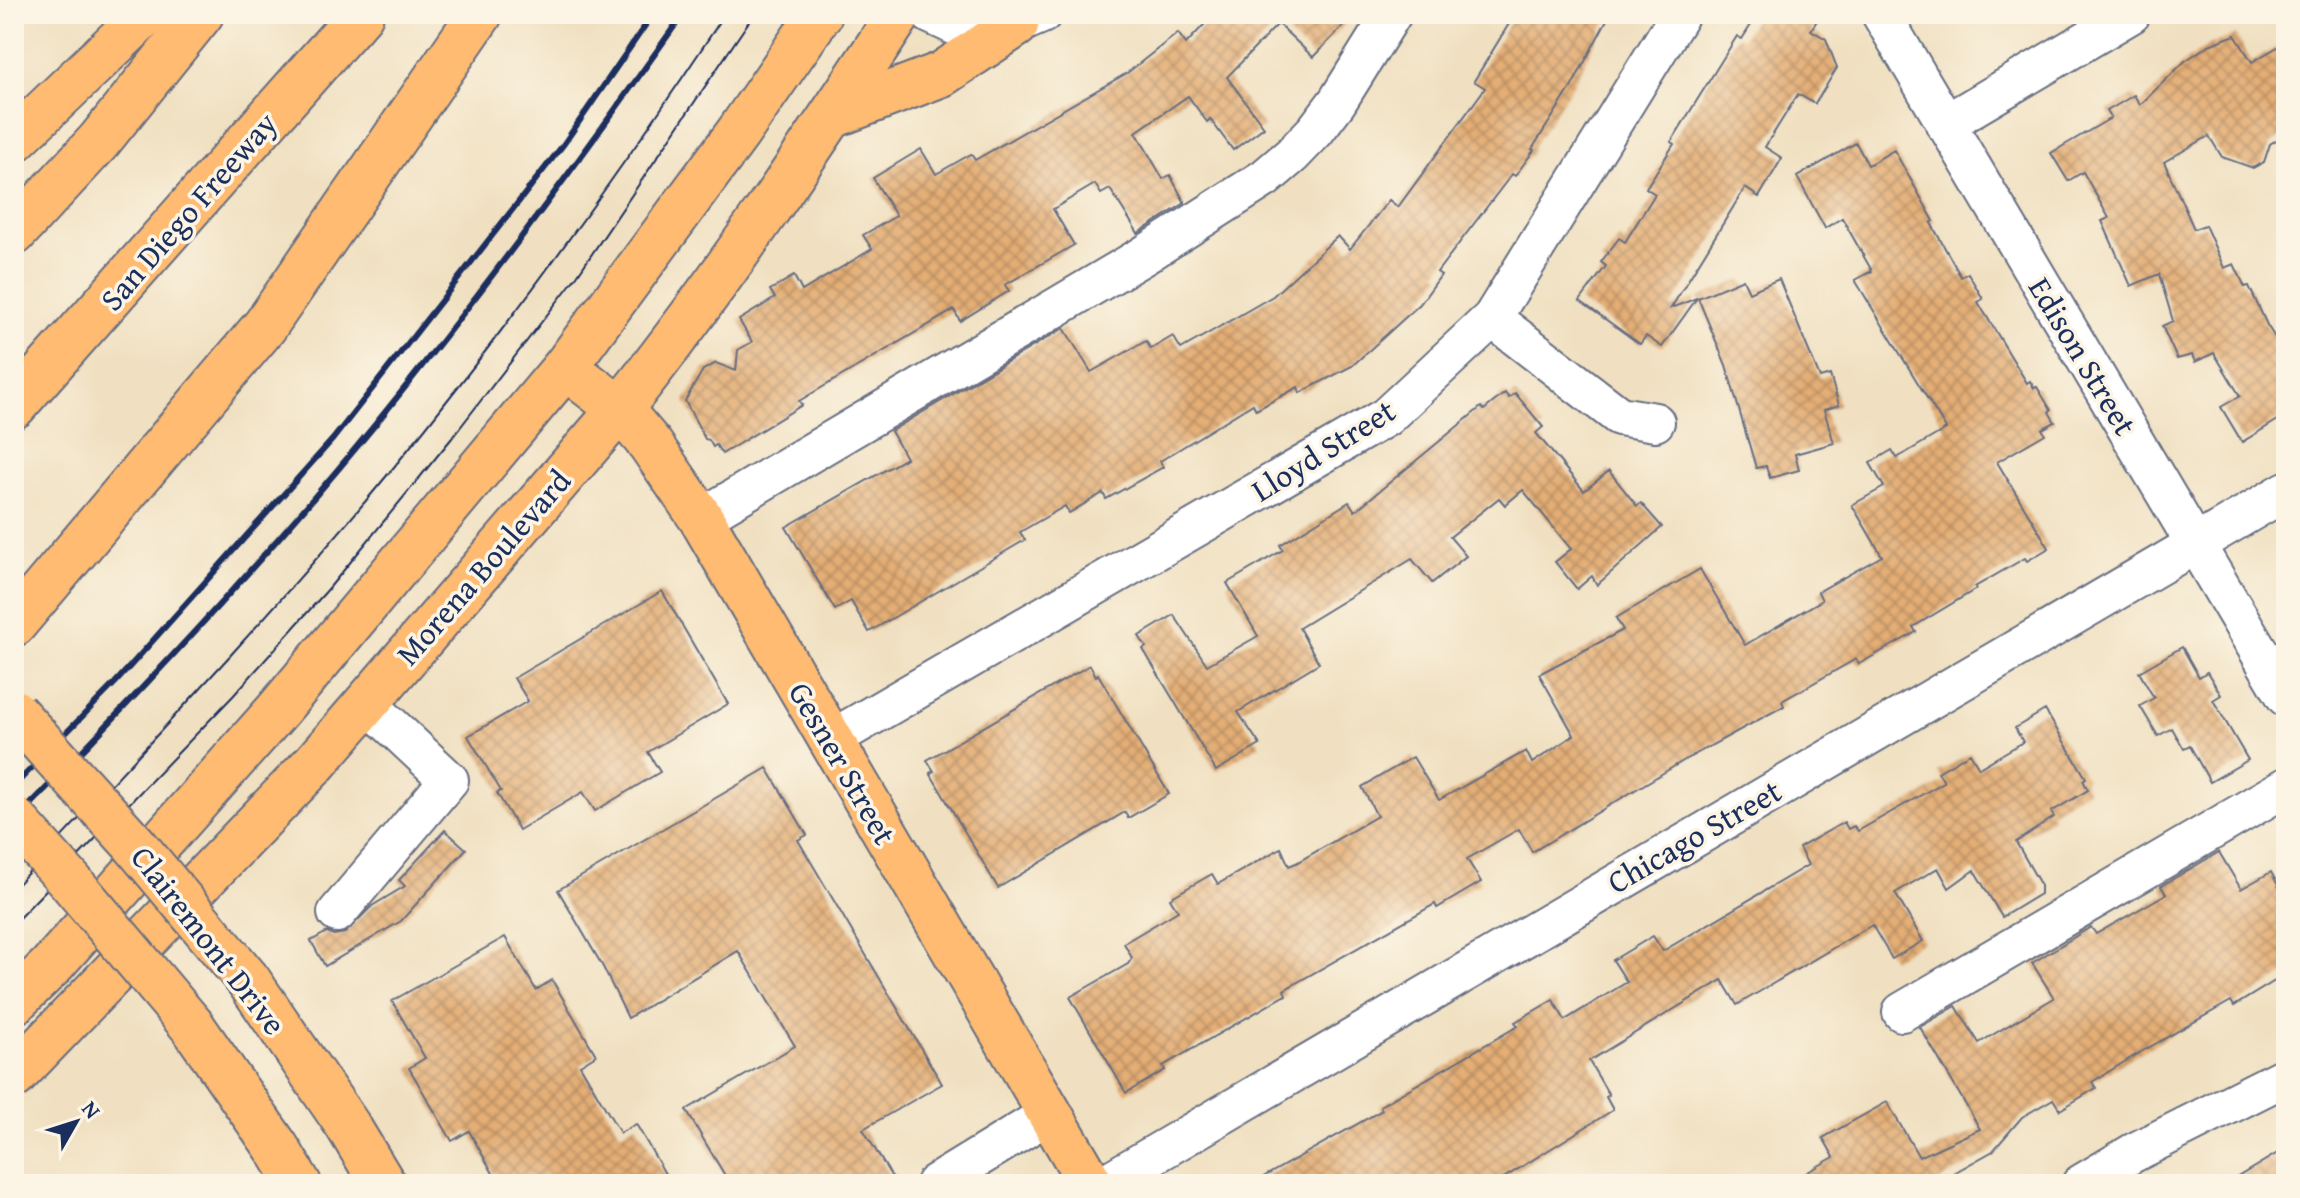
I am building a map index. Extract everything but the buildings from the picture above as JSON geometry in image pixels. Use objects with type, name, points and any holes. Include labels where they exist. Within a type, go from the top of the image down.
[{"type":"main road","points":[[14,140],[146,14]]},
{"type":"main road","points":[[14,233],[99,141],[201,14]]},
{"type":"main road","name":"San Diego Freeway","points":[[14,406],[361,14]]},
{"type":"main road","points":[[14,624],[265,326],[480,14]]},
{"type":"main road","name":"Morena Boulevard","points":[[14,1002],[50,967],[277,711],[565,367],[738,133],[820,14]]},
{"type":"main road","name":"Morena Boulevard","points":[[14,1076],[314,764],[620,409],[764,216],[899,14]]},
{"type":"main road","points":[[832,116],[942,74],[1029,19]]},
{"type":"main road","name":"Gesner Street","points":[[565,367],[620,409],[650,444],[701,518],[1091,1184]]},
{"type":"main road","name":"Clairemont Drive","points":[[14,712],[134,844],[248,980],[348,1126],[383,1184]]},
{"type":"main road","name":"Clairemont Drive","points":[[14,819],[193,1027],[299,1184]]},
{"type":"street","points":[[930,14],[958,27],[1029,19]]},
{"type":"street","points":[[701,518],[1143,256],[1265,178],[1315,131],[1337,102],[1392,14]]},
{"type":"street","name":"Lloyd Street","points":[[830,740],[1386,417],[1492,318],[1680,14]]},
{"type":"street","name":"Edison Street","points":[[1881,14],[2286,697]]},
{"type":"street","points":[[1945,124],[2131,14]]},
{"type":"street","points":[[1492,318],[1619,416],[1655,422]]},
{"type":"street","name":"Chicago Street","points":[[1104,1184],[2286,491]]},
{"type":"street","points":[[337,913],[449,780],[366,702]]},
{"type":"street","points":[[1902,1012],[2286,787]]},
{"type":"street","points":[[2081,1184],[2133,1153],[2286,1076]]},
{"type":"street","points":[[935,1184],[1049,1114]]},
{"type":"tram line","points":[[14,888],[255,628],[394,467],[565,245],[725,14]]},
{"type":"tram line","points":[[14,923],[233,696],[330,587],[452,438],[577,276],[754,14]]},
{"type":"railway","points":[[14,786],[115,683],[333,439],[563,145],[653,14]]},
{"type":"railway","points":[[14,821],[198,628],[374,426],[532,223],[683,14]]}]
